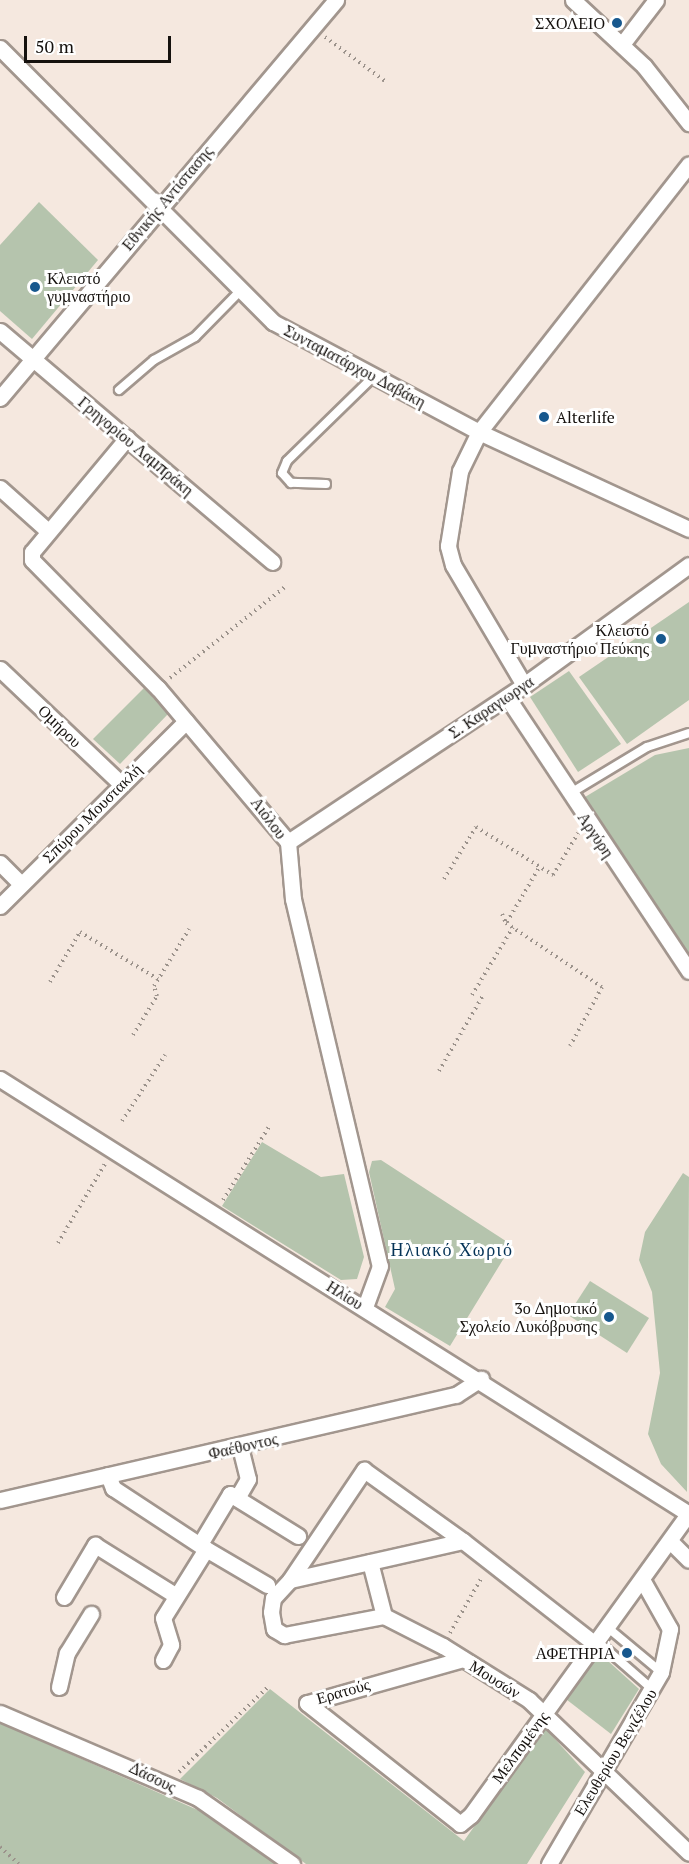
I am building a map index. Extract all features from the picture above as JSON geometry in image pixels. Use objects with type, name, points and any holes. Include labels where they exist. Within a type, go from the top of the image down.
[{"type":"street","name":"Εθνικής Αντίστασης","points":[[0,398],[336,0]]},
{"type":"street","points":[[573,0],[623,43],[689,123]]},
{"type":"street","points":[[623,43],[656,0]]},
{"type":"street","name":"Συνταματάρχου Δαβάκη","points":[[0,48],[273,322],[372,378],[479,432],[689,529]]},
{"type":"street","points":[[524,685],[453,565],[448,546],[460,471],[479,432],[689,164]]},
{"type":"street","name":"Γρηγορίου Λαμπράκη","points":[[0,331],[272,562]]},
{"type":"street","name":"Αιόλου","points":[[127,438],[32,552],[36,566],[158,688],[288,842],[293,899],[380,1266],[365,1307]]},
{"type":"street","points":[[0,488],[48,531]]},
{"type":"street","name":"Σ. Καραγιωργα","points":[[288,842],[507,697],[689,565]]},
{"type":"street","name":"Ομήρου","points":[[0,669],[121,784]]},
{"type":"street","name":"Αργύρη","points":[[507,697],[569,794],[689,971]]},
{"type":"street","name":"Σπύρου Μουστακλή","points":[[0,906],[186,720]]},
{"type":"street","points":[[0,863],[21,884]]},
{"type":"street","name":"Ηλίου","points":[[0,1079],[481,1379],[689,1514]]},
{"type":"street","name":"Φαέθοντος","points":[[4,1495],[240,1448],[456,1395],[481,1379]]},
{"type":"street","points":[[237,1498],[248,1479],[240,1448]]},
{"type":"street","points":[[370,1562],[384,1616],[284,1635],[274,1629],[271,1612],[279,1588],[290,1580],[364,1470],[463,1541],[596,1642]]},
{"type":"street","points":[[108,1475],[113,1488],[267,1586]]},
{"type":"street","points":[[163,1660],[171,1645],[163,1618],[230,1494],[298,1536]]},
{"type":"street","points":[[643,1581],[689,1514]]},
{"type":"street","points":[[290,1580],[463,1541]]},
{"type":"street","points":[[671,1542],[689,1560]]},
{"type":"street","points":[[64,1597],[95,1545],[175,1595]]},
{"type":"street","name":"Μελπομένης","points":[[373,1760],[460,1824],[643,1581]]},
{"type":"street","name":"Ελευθερίου Βενιζέλου","points":[[549,1864],[604,1770],[654,1692],[661,1672],[670,1629],[643,1581]]},
{"type":"street","points":[[59,1687],[67,1653],[91,1614]]},
{"type":"street","name":"Μουσών","points":[[384,1616],[443,1646],[529,1700],[543,1716],[604,1770],[689,1852]]},
{"type":"street","name":"Ερατούς","points":[[373,1760],[312,1710],[310,1699],[463,1659]]},
{"type":"street","name":"Δάσους","points":[[0,1713],[167,1783],[292,1864]]},
{"type":"lane","points":[[119,390],[154,360],[195,337],[241,290]]},
{"type":"lane","points":[[326,484],[291,483],[282,472],[287,461],[372,378]]},
{"type":"lane","points":[[569,794],[647,747],[689,733]]},
{"type":"lane","points":[[607,1627],[661,1672]]},
{"type":"lane","points":[[596,1642],[654,1692]]},
{"type":"path","points":[[313,28],[385,81]]},
{"type":"path","points":[[158,688],[286,586]]},
{"type":"path","points":[[444,879],[476,827],[553,875],[586,819]]},
{"type":"path","points":[[506,923],[540,866]]},
{"type":"path","points":[[502,914],[506,923],[602,987],[570,1046]]},
{"type":"path","points":[[472,995],[513,927]]},
{"type":"path","points":[[133,1035],[157,996],[158,979],[189,929]]},
{"type":"path","points":[[50,982],[80,932],[158,979]]},
{"type":"path","points":[[439,1071],[482,997]]},
{"type":"path","points":[[122,1121],[165,1055]]},
{"type":"path","points":[[215,1214],[270,1125]]},
{"type":"path","points":[[58,1243],[113,1151]]},
{"type":"path","points":[[443,1646],[490,1562]]},
{"type":"path","points":[[167,1783],[267,1688]]},
{"type":"path","points":[[0,1847],[19,1864]]},
{"type":"green space","name":"Κλειστό γυμναστήριο","points":[[39,202],[98,260],[32,339],[0,311],[0,245]]},
{"type":"green space","name":"Κλειστό Γυμναστήριο Πεύκης","points":[[689,602],[689,700],[627,744],[579,677]]},
{"type":"green space","points":[[569,671],[621,744],[578,772],[530,697]]},
{"type":"green space","points":[[145,687],[168,714],[120,764],[93,739]]},
{"type":"green space","points":[[689,748],[689,954],[585,797],[655,755]]},
{"type":"green space","points":[[262,1142],[321,1177],[344,1174],[364,1257],[357,1279],[341,1280],[222,1206]]},
{"type":"green space","points":[[381,1160],[512,1245],[450,1346],[385,1307],[395,1289],[369,1172],[372,1161]]},
{"type":"green space","points":[[683,1173],[689,1177],[687,1492],[661,1464],[648,1434],[660,1373],[652,1292],[639,1260],[645,1232]]},
{"type":"green space","name":"3ο Δημοτικό Σχολείο Λυκόβρυσης","points":[[590,1281],[649,1318],[627,1353],[568,1315]]},
{"type":"green space","points":[[598,1652],[639,1689],[611,1734],[562,1696]]},
{"type":"green space","points":[[270,1689],[464,1841],[544,1727],[585,1772],[527,1864],[306,1864],[217,1798],[180,1779]]},
{"type":"green space","points":[[0,1723],[209,1815],[276,1864],[0,1864]]},
{"type":"place","name":"ΣΧΟΛΕΙΟ","points":[[617,23]]},
{"type":"place","name":"Κλειστό γυμναστήριο","points":[[35,287]]},
{"type":"place","name":"Alterlife","points":[[544,417]]},
{"type":"place","name":"Κλειστό Γυμναστήριο Πεύκης","points":[[661,639]]},
{"type":"place","name":"3ο Δημοτικό Σχολείο Λυκόβρυσης","points":[[609,1317]]},
{"type":"place","name":"ΑΦΕΤΗΡΙΑ","points":[[627,1653]]},
{"type":"district","name":"Ηλιακό Χωριό","points":[[452,1249]]}]
